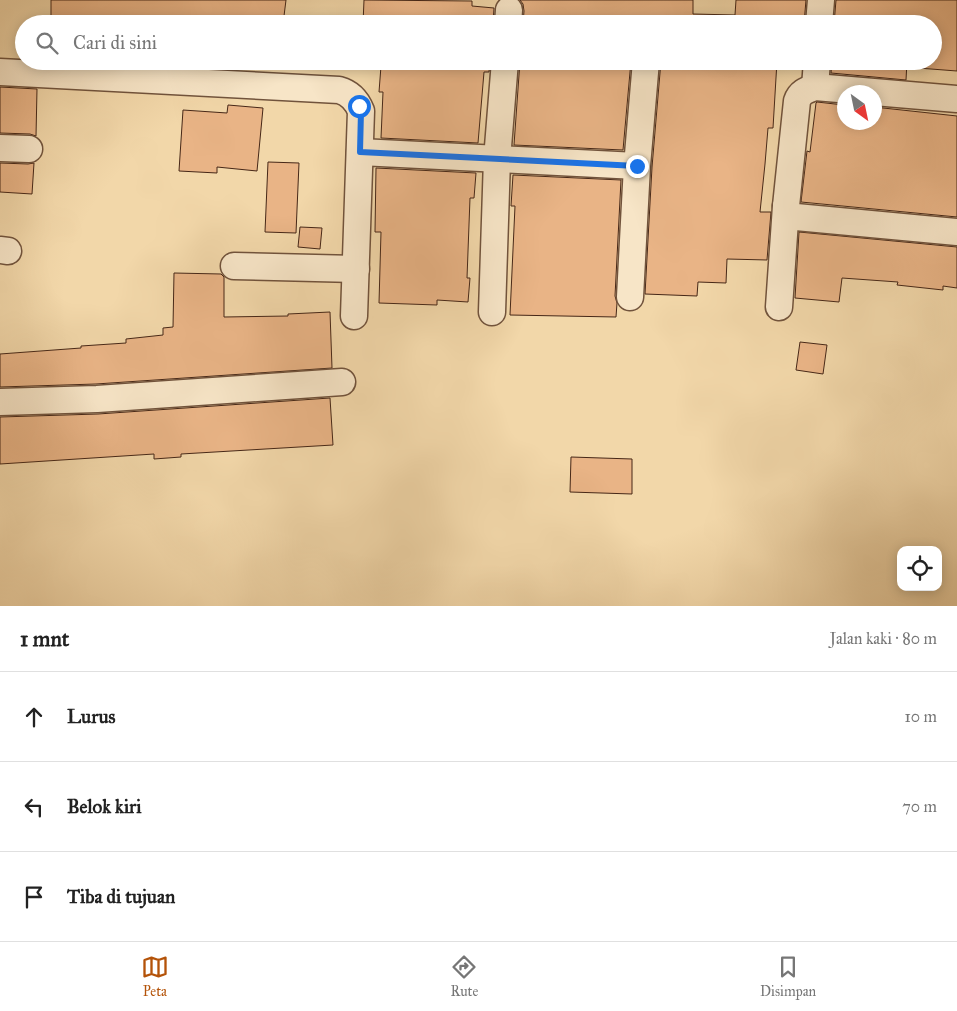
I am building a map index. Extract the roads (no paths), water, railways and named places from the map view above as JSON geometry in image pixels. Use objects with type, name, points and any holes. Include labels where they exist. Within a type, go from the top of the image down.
[{"type":"street","points":[[820,15],[821,0]]},
{"type":"street","points":[[492,312],[496,159],[504,70]]},
{"type":"street","points":[[630,297],[637,166],[645,70]]},
{"type":"street","points":[[815,87],[816,70]]},
{"type":"street","points":[[0,72],[339,90],[345,92],[353,98],[361,111],[354,316]]},
{"type":"street","points":[[779,307],[786,206],[799,95],[815,87],[957,98]]},
{"type":"street","points":[[0,148],[29,149]]},
{"type":"street","points":[[360,152],[637,166]]},
{"type":"street","points":[[786,206],[788,212],[796,217],[957,232]]},
{"type":"street","points":[[234,266],[356,269]]},
{"type":"street","points":[[0,402],[96,399],[342,382]]}]
